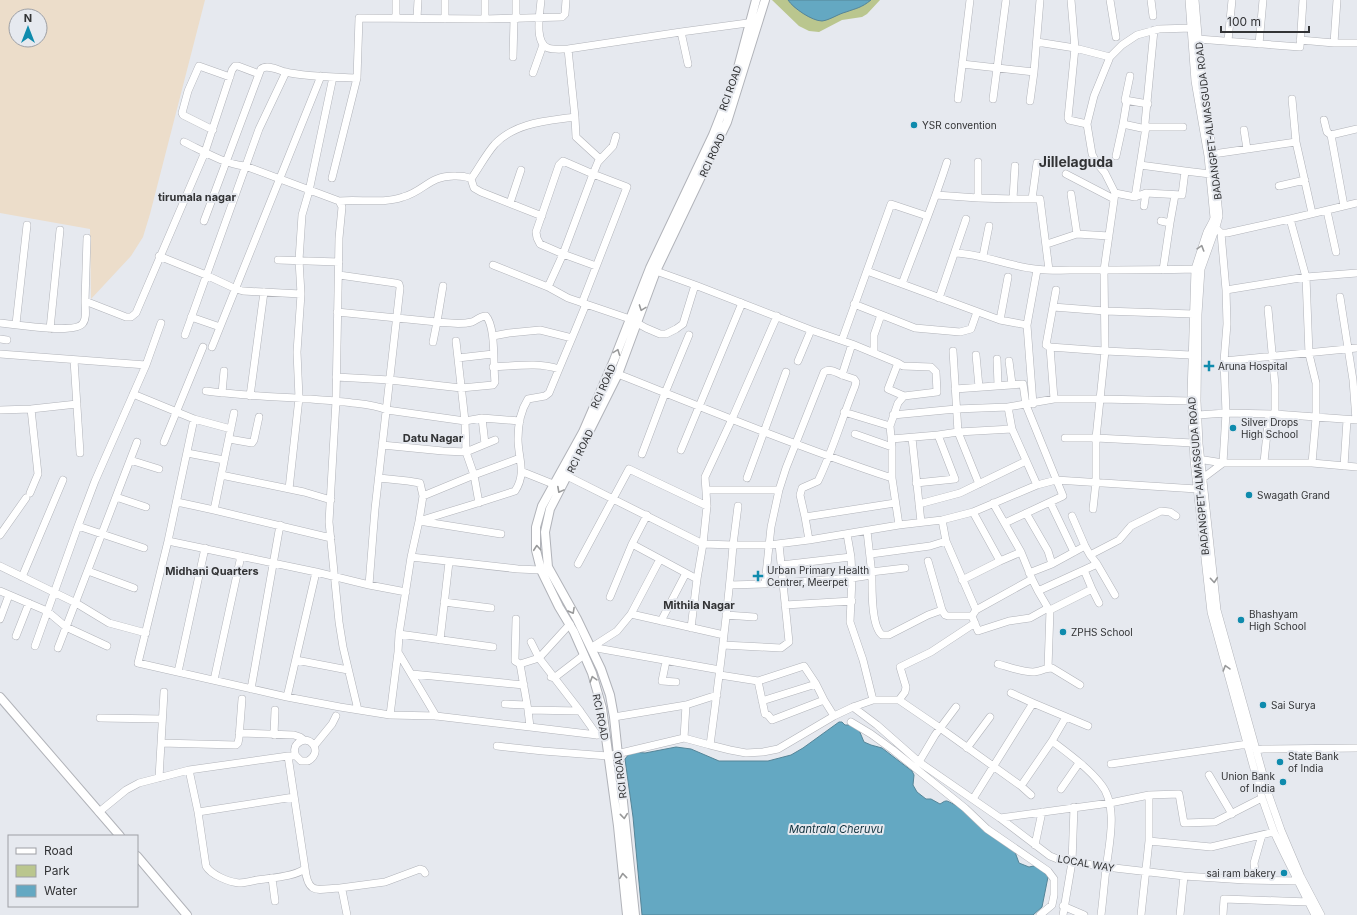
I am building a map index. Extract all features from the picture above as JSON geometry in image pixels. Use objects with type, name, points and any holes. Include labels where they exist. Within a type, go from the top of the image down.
[{"type":"main road","name":"RCI ROAD","points":[[627,915],[618,826],[602,708],[592,673],[536,550],[536,527],[542,506],[583,432],[614,360],[727,122],[755,22],[756,0]]},
{"type":"main road","name":"RCI ROAD","points":[[635,915],[614,717],[610,695],[592,647],[545,569],[544,532],[550,509],[618,374],[650,268],[713,135],[755,22],[765,0]]},
{"type":"main road","points":[[0,697],[119,835]]},
{"type":"main road","points":[[138,857],[187,915]]},
{"type":"street","points":[[396,0],[396,18]]},
{"type":"street","points":[[417,18],[418,0]]},
{"type":"street","points":[[445,0],[445,19]]},
{"type":"street","points":[[485,0],[485,19]]},
{"type":"street","points":[[513,57],[516,0]]},
{"type":"street","points":[[541,0],[538,32],[539,38],[543,45],[552,49],[568,49],[755,22]]},
{"type":"street","points":[[332,178],[357,78],[359,18],[515,19],[562,17],[565,14],[566,0]]},
{"type":"street","points":[[958,99],[970,0]]},
{"type":"street","points":[[993,99],[1006,0]]},
{"type":"street","points":[[1030,100],[1040,0]]},
{"type":"street","points":[[1071,0],[1075,48],[1068,118],[1069,120],[1087,124]]},
{"type":"street","points":[[1110,0],[1116,37]]},
{"type":"street","points":[[1151,0],[1153,16]]},
{"type":"street","name":"BADANGPET-ALMASGUDA ROAD","points":[[1189,0],[1196,81],[1210,174],[1216,228]]},
{"type":"street","name":"BADANGPET-ALMASGUDA ROAD","points":[[1195,0],[1202,82],[1213,154],[1219,216],[1201,269],[1199,292],[1197,401],[1198,459],[1217,610],[1256,750],[1262,798],[1274,832],[1315,915]]},
{"type":"street","points":[[1228,41],[1232,0]]},
{"type":"street","points":[[1259,44],[1263,0]]},
{"type":"street","points":[[1198,39],[1300,47],[1303,0]]},
{"type":"street","points":[[1334,42],[1337,0]]},
{"type":"street","points":[[1093,509],[1096,482],[1096,438],[1105,351],[1104,270],[1115,196],[1105,173],[1096,162],[1092,154],[1087,124],[1094,96],[1110,57],[1122,45],[1137,35],[1154,30],[1192,28]]},
{"type":"street","points":[[1135,197],[1146,128],[1154,30]]},
{"type":"street","points":[[681,32],[688,64]]},
{"type":"street","points":[[1300,40],[1357,43]]},
{"type":"street","points":[[1037,42],[1075,48],[1110,57]]},
{"type":"street","points":[[534,73],[543,45]]},
{"type":"street","points":[[568,49],[576,117],[576,137],[600,159]]},
{"type":"street","points":[[962,64],[1034,72]]},
{"type":"street","points":[[213,130],[183,116],[182,113],[188,91],[199,66],[230,76]]},
{"type":"street","points":[[85,301],[126,317],[131,317],[136,313],[159,256],[205,152],[233,68],[238,66],[259,74]]},
{"type":"street","points":[[204,221],[261,69],[264,67],[286,72],[357,78]]},
{"type":"street","points":[[185,335],[259,129],[286,72]]},
{"type":"street","points":[[212,347],[321,76]]},
{"type":"street","points":[[1116,156],[1123,124],[1127,100],[1125,100],[1130,76]]},
{"type":"street","points":[[289,489],[298,398],[297,352],[301,294],[299,260],[302,215],[309,191],[333,77]]},
{"type":"street","points":[[1292,99],[1296,142],[1312,214]]},
{"type":"street","points":[[1127,100],[1148,104]]},
{"type":"street","points":[[471,179],[495,144],[518,128],[538,122],[576,117]]},
{"type":"street","points":[[1324,120],[1327,132],[1331,135],[1344,206]]},
{"type":"street","points":[[1123,124],[1146,128],[1183,127]]},
{"type":"street","points":[[1331,135],[1357,129]]},
{"type":"street","points":[[1244,130],[1247,148]]},
{"type":"street","points":[[548,287],[563,254],[600,159],[613,146],[616,136]]},
{"type":"street","points":[[184,142],[227,162],[245,166],[339,201],[376,201],[403,198],[428,182],[441,176],[463,176],[471,179]]},
{"type":"street","points":[[1213,154],[1296,142]]},
{"type":"street","points":[[419,521],[515,491],[518,487],[523,472],[518,438],[520,421],[525,404],[528,399],[545,396],[549,393],[572,338],[596,266],[627,187],[563,161],[559,166],[536,232],[537,238],[540,244],[596,266]]},
{"type":"street","points":[[902,284],[948,162]]},
{"type":"street","points":[[978,162],[978,198]]},
{"type":"street","points":[[1032,199],[1037,164]]},
{"type":"street","points":[[1140,165],[1210,174]]},
{"type":"street","points":[[1013,199],[1015,166]]},
{"type":"street","points":[[510,203],[521,170]]},
{"type":"street","points":[[1066,174],[1115,196],[1135,197],[1146,193],[1182,195],[1185,171]]},
{"type":"street","points":[[471,179],[474,188],[481,192],[542,216]]},
{"type":"street","points":[[1279,186],[1305,180]]},
{"type":"street","points":[[1144,206],[1146,193]]},
{"type":"street","points":[[1071,194],[1077,234]]},
{"type":"street","points":[[936,195],[978,198],[1040,199],[1047,244],[1049,270]]},
{"type":"street","points":[[1163,270],[1175,195]]},
{"type":"street","points":[[339,201],[342,207],[339,238],[336,401],[329,522],[339,622],[348,670],[358,710]]},
{"type":"street","points":[[1223,463],[1226,413],[1224,361],[1227,324],[1226,290],[1216,228],[1290,219],[1357,203]]},
{"type":"street","points":[[842,340],[891,204],[927,216]]},
{"type":"street","points":[[1327,211],[1336,252]]},
{"type":"street","points":[[939,298],[966,219]]},
{"type":"street","points":[[1290,219],[1306,277],[1309,354],[1316,383],[1316,418],[1312,463]]},
{"type":"street","points":[[1161,221],[1170,223]]},
{"type":"street","points":[[16,324],[27,224]]},
{"type":"street","points":[[983,256],[990,226]]},
{"type":"street","name":"BADANGPET-ALMASGUDA ROAD","points":[[1198,459],[1193,443],[1191,401],[1191,355],[1195,269],[1208,229],[1216,228]]},
{"type":"street","points":[[50,329],[60,230]]},
{"type":"street","points":[[1047,244],[1077,234],[1109,236]]},
{"type":"street","points":[[0,323],[50,329],[75,328],[84,323],[87,238]]},
{"type":"street","points":[[955,253],[983,256],[1011,265],[1037,270],[1195,269]]},
{"type":"street","points":[[159,256],[243,291],[301,294]]},
{"type":"street","points":[[278,260],[339,262]]},
{"type":"street","points":[[493,265],[548,287],[568,298],[633,321],[660,334],[666,334],[683,324],[695,285]]},
{"type":"street","points":[[1029,404],[1027,325],[1037,270]]},
{"type":"street","points":[[656,271],[811,330],[842,340],[898,363],[903,366],[931,367],[936,372],[937,392],[904,396],[888,389],[898,363]]},
{"type":"street","points":[[867,271],[1000,320],[1027,325]]},
{"type":"street","points":[[1226,290],[1306,277],[1357,273]]},
{"type":"street","points":[[339,275],[399,284],[400,288],[382,445],[369,585]]},
{"type":"street","points":[[1000,320],[1008,277]]},
{"type":"street","points":[[433,342],[443,286]]},
{"type":"street","points":[[1056,290],[1046,345],[1050,347],[1191,355]]},
{"type":"street","points":[[250,396],[264,292]]},
{"type":"street","points":[[1198,415],[1226,413],[1272,414],[1356,420],[1353,380],[1340,297]]},
{"type":"street","points":[[681,450],[742,303]]},
{"type":"street","points":[[854,304],[915,328],[960,332],[968,331],[971,328],[977,312]]},
{"type":"street","points":[[1053,308],[1193,314]]},
{"type":"street","points":[[1264,462],[1272,414],[1272,356],[1268,309]]},
{"type":"street","points":[[336,377],[390,380],[461,388],[493,385],[495,382],[492,328],[489,319],[486,316],[473,322],[460,324],[337,312]]},
{"type":"street","points":[[874,353],[874,335],[881,315]]},
{"type":"street","points":[[691,628],[707,506],[705,478],[777,316]]},
{"type":"street","points":[[191,317],[220,327]]},
{"type":"street","points":[[35,646],[78,526],[97,478],[146,366],[161,323]]},
{"type":"street","points":[[493,336],[540,330],[572,338]]},
{"type":"street","points":[[798,361],[811,330]]},
{"type":"street","points":[[642,454],[665,393],[690,335]]},
{"type":"street","points":[[456,341],[465,421],[466,452],[474,475],[479,503]]},
{"type":"street","points":[[842,375],[852,344]]},
{"type":"street","points":[[164,442],[203,347]]},
{"type":"street","points":[[1050,347],[1054,399]]},
{"type":"street","points":[[1224,361],[1309,354],[1357,348]]},
{"type":"street","points":[[953,351],[958,432],[979,484]]},
{"type":"street","points":[[0,354],[146,366]]},
{"type":"street","points":[[458,358],[493,354]]},
{"type":"street","points":[[976,355],[979,387]]},
{"type":"street","points":[[997,358],[998,385]]},
{"type":"street","points":[[74,360],[80,453]]},
{"type":"street","points":[[1009,361],[1012,384]]},
{"type":"street","points":[[493,367],[537,364],[559,368]]},
{"type":"street","points":[[765,584],[771,527],[779,490],[786,468],[824,372],[830,370],[854,379],[856,382],[829,457],[818,481],[802,488],[800,491],[809,540]]},
{"type":"street","points":[[222,393],[224,371]]},
{"type":"street","points":[[746,478],[786,372]]},
{"type":"street","points":[[618,374],[796,445],[892,478]]},
{"type":"street","points":[[955,389],[1023,384],[1062,496],[1005,523]]},
{"type":"street","points":[[206,391],[250,396],[336,401],[379,406],[387,410],[465,421],[482,418],[520,421]]},
{"type":"street","points":[[133,394],[194,419],[231,429]]},
{"type":"street","points":[[899,525],[892,478],[890,426],[898,403],[904,396]]},
{"type":"street","points":[[893,415],[956,409],[1008,407],[1054,399],[1191,401]]},
{"type":"street","points":[[0,410],[31,409],[77,404]]},
{"type":"street","points":[[1008,407],[1012,429],[1037,485]]},
{"type":"street","points":[[0,535],[28,495],[38,474],[31,409]]},
{"type":"street","points":[[844,412],[890,426]]},
{"type":"street","points":[[214,510],[234,413]]},
{"type":"street","points":[[229,439],[252,443],[259,417]]},
{"type":"street","points":[[482,418],[485,444]]},
{"type":"street","points":[[194,419],[177,502],[138,662],[287,697],[358,710],[390,715],[436,716],[597,735],[580,711],[553,678],[539,658],[531,642]]},
{"type":"street","points":[[1344,466],[1347,420]]},
{"type":"street","points":[[891,439],[958,432],[1012,429]]},
{"type":"street","points":[[855,434],[892,447]]},
{"type":"street","points":[[938,435],[960,493]]},
{"type":"street","points":[[912,438],[920,522]]},
{"type":"street","points":[[1065,438],[1096,438],[1193,443]]},
{"type":"street","points":[[382,445],[466,452],[495,440]]},
{"type":"street","points":[[58,648],[137,442]]},
{"type":"street","points":[[187,453],[224,460]]},
{"type":"street","points":[[424,496],[520,458]]},
{"type":"street","points":[[1198,459],[1223,463],[1312,463],[1357,467]]},
{"type":"street","points":[[130,460],[159,469]]},
{"type":"street","points":[[918,504],[960,493],[1026,461]]},
{"type":"street","points":[[1200,478],[1223,463]]},
{"type":"street","points":[[578,564],[629,469],[707,506]]},
{"type":"street","points":[[523,472],[553,484]]},
{"type":"street","points":[[221,475],[289,489],[331,500]]},
{"type":"street","points":[[567,476],[703,544],[733,545],[780,544],[899,525],[942,520],[973,512],[1037,485],[1056,480],[1197,488]]},
{"type":"street","points":[[380,478],[420,483],[424,496],[411,558],[399,634],[390,715]]},
{"type":"street","name":"BADANGPET-ALMASGUDA ROAD","points":[[1200,478],[1197,488],[1211,612],[1220,648],[1248,744],[1260,779],[1301,877],[1321,915]]},
{"type":"street","points":[[916,483],[955,479]]},
{"type":"street","points":[[22,577],[62,480]]},
{"type":"street","points":[[707,490],[779,490]]},
{"type":"street","points":[[116,497],[146,508]]},
{"type":"street","points":[[177,502],[331,538]]},
{"type":"street","points":[[805,517],[895,502]]},
{"type":"street","points":[[1050,502],[1074,552]]},
{"type":"street","points":[[993,503],[1021,552],[1030,576],[1049,609],[1048,668]]},
{"type":"street","points":[[710,745],[720,673],[738,506]]},
{"type":"street","points":[[1090,555],[1119,540],[1131,526],[1161,511],[1170,512],[1176,516]]},
{"type":"street","points":[[973,512],[1000,561]]},
{"type":"street","points":[[1026,513],[1048,551],[1052,564]]},
{"type":"street","points":[[610,597],[632,544],[647,515]]},
{"type":"street","points":[[1072,516],[1085,546],[1115,595]]},
{"type":"street","points":[[942,520],[946,541],[962,580],[978,631],[1009,621],[1030,618],[1092,589]]},
{"type":"street","points":[[419,521],[501,534]]},
{"type":"street","points":[[251,689],[280,525]]},
{"type":"street","points":[[78,526],[101,535],[144,548]]},
{"type":"street","points":[[867,531],[871,554],[874,613],[878,631],[882,635],[889,635],[928,615],[942,610]]},
{"type":"street","points":[[847,534],[851,557],[852,578],[850,622],[863,660],[873,700]]},
{"type":"street","points":[[168,541],[274,562],[369,585],[406,592]]},
{"type":"street","points":[[871,554],[930,546],[946,541]]},
{"type":"street","points":[[632,544],[697,579]]},
{"type":"street","points":[[723,645],[782,648],[789,642],[780,544]]},
{"type":"street","points":[[899,700],[905,692],[906,687],[900,667],[931,652],[974,617],[1030,576],[1085,546]]},
{"type":"street","points":[[178,672],[205,548]]},
{"type":"street","points":[[962,580],[1021,552]]},
{"type":"street","points":[[214,680],[241,556]]},
{"type":"street","points":[[782,565],[851,557]]},
{"type":"street","points":[[411,558],[545,569]]},
{"type":"street","points":[[592,647],[617,631],[630,614],[660,559]]},
{"type":"street","points":[[928,560],[942,610],[945,615],[974,617]]},
{"type":"street","points":[[440,640],[448,562]]},
{"type":"street","points":[[1038,591],[1097,564]]},
{"type":"street","points":[[0,566],[55,592],[110,623],[146,633]]},
{"type":"street","points":[[730,585],[852,578],[905,568]]},
{"type":"street","points":[[1084,570],[1099,603]]},
{"type":"street","points":[[88,571],[134,588]]},
{"type":"street","points":[[287,697],[316,572]]},
{"type":"street","points":[[661,621],[686,573]]},
{"type":"street","points":[[0,591],[47,611],[66,627],[107,646]]},
{"type":"street","points":[[0,619],[9,595]]},
{"type":"street","points":[[785,604],[852,601]]},
{"type":"street","points":[[444,602],[491,608]]},
{"type":"street","points":[[16,636],[29,603]]},
{"type":"street","points":[[630,614],[724,635]]},
{"type":"street","points":[[726,615],[754,617]]},
{"type":"street","points":[[516,619],[515,661],[520,664],[530,727]]},
{"type":"street","points":[[520,664],[539,658],[570,624]]},
{"type":"street","points":[[399,634],[493,647]]},
{"type":"street","points":[[592,647],[758,681],[804,666],[834,716]]},
{"type":"street","points":[[398,652],[436,716]]},
{"type":"street","points":[[553,678],[584,655]]},
{"type":"street","points":[[296,660],[348,670]]},
{"type":"street","points":[[666,661],[662,680],[676,682]]},
{"type":"street","points":[[998,664],[1028,672],[1048,668],[1055,670],[1080,685]]},
{"type":"street","points":[[412,674],[524,685]]},
{"type":"street","points":[[758,681],[765,714],[772,720],[824,700]]},
{"type":"street","points":[[762,701],[816,684]]},
{"type":"street","points":[[159,778],[164,692]]},
{"type":"street","points":[[1010,693],[1088,726]]},
{"type":"street","points":[[614,717],[686,705],[717,695]]},
{"type":"street","points":[[161,743],[236,745],[238,742],[242,699]]},
{"type":"street","points":[[497,746],[608,756],[684,738],[746,753],[763,752],[778,749],[834,716],[853,707],[873,700],[899,700],[993,765],[1031,795]]},
{"type":"street","points":[[973,799],[1033,703]]},
{"type":"street","points":[[505,704],[580,711]]},
{"type":"street","points":[[684,738],[686,705]]},
{"type":"street","name":"LOCAL WAY","points":[[853,707],[878,725],[919,762],[1000,818],[1050,856],[1060,860],[1184,876],[1298,881]]},
{"type":"street","points":[[919,762],[940,728],[956,707]]},
{"type":"street","points":[[274,734],[276,710]]},
{"type":"street","points":[[314,746],[332,724],[336,716]]},
{"type":"street","points":[[967,748],[990,717]]},
{"type":"street","points":[[1021,786],[1052,741],[1066,717]]},
{"type":"street","points":[[100,718],[162,719]]},
{"type":"street","points":[[852,722],[893,750],[965,808],[988,829],[1048,871],[1054,879],[1054,895],[1052,905],[1040,915]]},
{"type":"street","points":[[99,812],[110,802],[139,782],[189,770],[288,756],[296,756],[298,759],[305,761],[312,759],[316,753],[314,746],[310,742],[297,736],[239,733]]},
{"type":"street","points":[[296,756],[296,746],[304,740]]},
{"type":"street","points":[[1052,741],[1079,763],[1101,784],[1110,803],[1111,835],[1101,915]]},
{"type":"street","points":[[1111,764],[1248,744]]},
{"type":"street","points":[[1256,750],[1357,748]]},
{"type":"street","points":[[288,756],[306,879],[312,887],[318,890],[385,882],[420,869],[425,873]]},
{"type":"street","points":[[1061,790],[1079,763]]},
{"type":"street","points":[[189,770],[198,812],[206,866],[209,871],[239,883],[282,877],[302,871],[305,868]]},
{"type":"street","points":[[1209,776],[1232,814]]},
{"type":"street","points":[[1000,818],[1110,803],[1149,795],[1179,794],[1184,823],[1215,822],[1262,798]]},
{"type":"street","points":[[1141,915],[1147,872],[1149,795]]},
{"type":"street","points":[[198,812],[294,797]]},
{"type":"street","points":[[1062,915],[1072,862],[1074,807]]},
{"type":"street","points":[[1035,845],[1042,812]]},
{"type":"street","points":[[1149,841],[1211,847],[1274,832]]},
{"type":"street","points":[[1256,880],[1254,863],[1262,835]]},
{"type":"street","points":[[1180,915],[1184,876]]},
{"type":"street","points":[[272,878],[275,902]]},
{"type":"street","points":[[340,888],[344,895],[347,915]]},
{"type":"street","points":[[1222,915],[1224,899],[1309,902]]},
{"type":"street","points":[[1064,906],[1084,915]]},
{"type":"shaded area","points":[[0,0],[205,0],[143,237],[131,256],[91,299],[90,229],[0,213]]},
{"type":"green space","points":[[772,0],[880,0],[867,14],[862,17],[842,20],[819,32],[809,31],[799,26]]},
{"type":"water","points":[[788,0],[871,0],[859,8],[822,21],[813,19],[803,14]]},
{"type":"water","name":"Mantrala Cheruvu","points":[[839,722],[842,722],[845,725],[852,725],[859,730],[864,742],[882,748],[912,771],[914,775],[913,785],[917,792],[926,799],[931,799],[940,804],[947,801],[960,807],[1015,852],[1019,863],[1029,867],[1038,865],[1048,877],[1042,907],[1033,915],[642,915],[633,817],[625,759],[629,754],[633,752],[645,753],[676,747],[691,749],[719,761],[768,761],[791,755]]},
{"type":"place","name":"YSR convention","points":[[914,125]]},
{"type":"place","name":"Aruna Hospital","points":[[1209,366]]},
{"type":"place","name":"Silver Drops High School","points":[[1233,428]]},
{"type":"place","name":"Swagath Grand","points":[[1249,495]]},
{"type":"place","name":"Urban Primary Health Centrer, Meerpet","points":[[758,576]]},
{"type":"place","name":"Bhashyam High School","points":[[1241,620]]},
{"type":"place","name":"ZPHS School","points":[[1063,632]]},
{"type":"place","name":"Sai Surya","points":[[1263,705]]},
{"type":"place","name":"State Bank of India","points":[[1280,762]]},
{"type":"place","name":"Union Bank of India","points":[[1283,782]]},
{"type":"place","name":"sai ram bakery","points":[[1284,873]]},
{"type":"district","name":"Jillelaguda","points":[[1076,161]]},
{"type":"district","name":"tirumala nagar","points":[[197,197]]},
{"type":"district","name":"Datu Nagar","points":[[433,438]]},
{"type":"district","name":"Midhani Quarters","points":[[212,571]]},
{"type":"district","name":"Mithila Nagar","points":[[699,605]]}]
